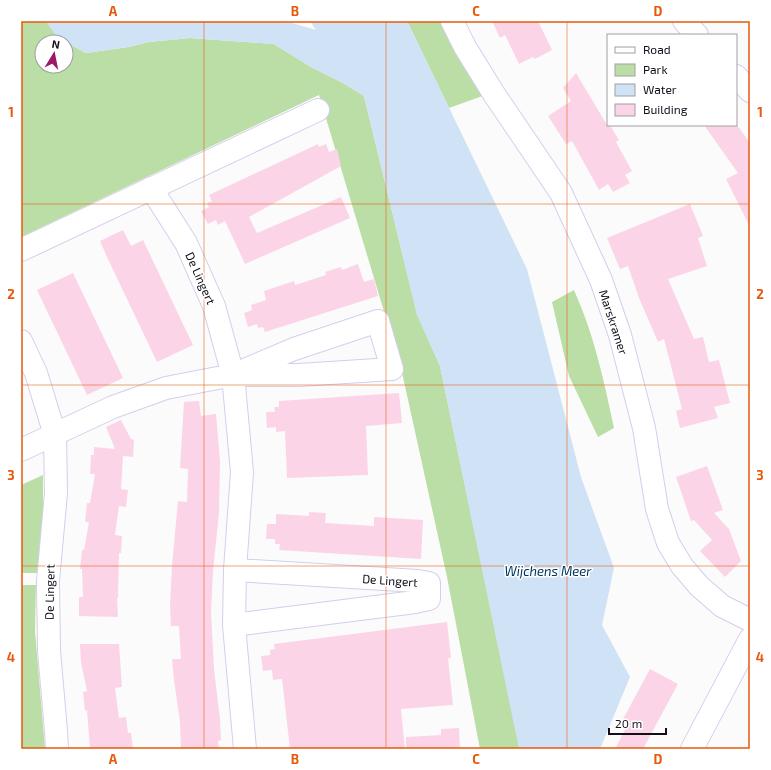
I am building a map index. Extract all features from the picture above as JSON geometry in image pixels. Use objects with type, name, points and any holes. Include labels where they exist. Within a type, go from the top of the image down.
[{"type":"street","name":"Marskramer","points":[[452,21],[465,47],[494,94],[561,193],[601,280],[620,335],[644,428],[657,509],[668,543],[682,566],[699,586],[722,606],[750,620]]},
{"type":"street","points":[[684,21],[696,34]]},
{"type":"street","points":[[737,77],[750,91]]},
{"type":"street","points":[[21,250],[318,110]]},
{"type":"street","name":"De Lingert","points":[[151,188],[186,244],[214,306],[233,375],[242,472],[235,570],[234,625],[245,749]]},
{"type":"street","points":[[21,450],[113,407],[166,388],[233,375],[299,375],[392,369],[378,321],[294,350],[233,375]]},
{"type":"street","name":"De Lingert","points":[[21,341],[36,373],[55,435],[56,493],[48,582],[49,651],[57,749]]},
{"type":"street","name":"De Lingert","points":[[234,625],[429,599],[429,582],[235,570]]},
{"type":"street","points":[[692,749],[750,639]]},
{"type":"green space","points":[[21,21],[48,21],[55,34],[34,34],[34,74],[74,74],[74,46],[86,53],[128,47],[149,42],[190,38],[274,44],[311,67],[343,83],[364,96],[417,314],[440,366],[520,749],[480,749],[447,577],[401,368],[319,95],[21,237]]},
{"type":"green space","points":[[407,21],[443,21],[488,94],[449,108]]},
{"type":"green space","points":[[574,290],[593,341],[614,428],[598,437],[569,376],[552,302]]},
{"type":"green space","points":[[43,475],[43,513],[37,573],[21,573],[21,485]]},
{"type":"green space","points":[[21,585],[36,585],[35,631],[45,749],[21,749]]},
{"type":"water","name":"Wijchens Meer","points":[[48,21],[279,21],[316,30],[310,21],[407,21],[527,269],[581,477],[614,568],[602,625],[630,677],[600,749],[519,749],[440,366],[417,315],[364,96],[343,83],[311,67],[274,44],[190,38],[149,42],[128,47],[86,53],[74,47],[74,34],[55,34],[47,23]]},
{"type":"building","points":[[492,21],[538,21],[552,50],[535,59],[533,57],[519,64],[505,35],[500,38]]},
{"type":"building","points":[[576,73],[607,126],[611,126],[619,140],[616,142],[632,171],[625,175],[630,183],[613,192],[608,184],[599,190],[572,141],[566,144],[548,116],[571,101],[563,88]]},
{"type":"building","points":[[737,125],[750,143],[750,227],[726,179],[738,173],[705,126]]},
{"type":"building","points":[[318,144],[319,147],[326,144],[329,152],[337,149],[341,166],[249,217],[257,233],[341,197],[350,218],[245,264],[225,221],[218,225],[216,220],[208,224],[201,211],[209,207],[207,203],[212,201],[209,195]]},
{"type":"building","points":[[690,204],[703,236],[698,238],[707,266],[668,279],[694,339],[703,337],[709,362],[719,360],[730,403],[714,407],[718,418],[680,428],[676,411],[682,409],[664,339],[658,342],[639,298],[628,266],[620,269],[607,238]]},
{"type":"building","points":[[123,230],[131,246],[143,240],[193,345],[157,362],[100,241]]},
{"type":"building","points":[[358,264],[364,282],[374,279],[378,296],[265,332],[263,327],[258,328],[257,324],[248,327],[244,313],[252,310],[251,305],[266,300],[264,291],[294,281],[295,285],[326,275],[325,272],[341,267],[342,270]]},
{"type":"building","points":[[73,273],[123,378],[87,395],[37,290]]},
{"type":"building","points":[[399,393],[402,423],[366,426],[368,475],[287,478],[285,431],[276,432],[276,427],[267,428],[266,412],[275,412],[274,407],[279,407],[279,401]]},
{"type":"building","points":[[199,401],[201,416],[216,414],[220,461],[219,513],[213,571],[211,612],[214,669],[220,719],[221,740],[218,741],[219,749],[181,749],[180,722],[172,659],[181,659],[179,626],[171,626],[170,606],[178,501],[187,502],[188,469],[180,468],[184,402]]},
{"type":"building","points":[[121,420],[131,439],[134,440],[133,457],[123,456],[121,489],[128,490],[126,507],[119,506],[115,535],[122,536],[121,553],[119,553],[117,598],[118,617],[79,616],[79,597],[83,597],[82,569],[80,569],[82,550],[84,550],[89,522],[85,522],[87,503],[90,503],[95,474],[90,474],[91,455],[94,455],[94,447],[115,449],[106,427]]},
{"type":"building","points":[[707,466],[723,510],[714,513],[729,529],[741,561],[725,577],[700,551],[712,540],[694,520],[691,521],[676,477]]},
{"type":"building","points":[[309,512],[326,513],[325,523],[374,526],[374,517],[423,520],[421,559],[279,550],[280,544],[275,544],[275,539],[266,539],[267,524],[276,524],[276,514],[309,516]]},
{"type":"building","points":[[447,622],[451,658],[448,658],[453,705],[401,709],[405,749],[290,749],[282,679],[273,680],[272,670],[263,671],[261,656],[270,655],[270,650],[275,649],[274,644]]},
{"type":"building","points":[[80,644],[119,644],[122,687],[115,688],[119,718],[126,717],[128,733],[131,733],[133,749],[90,749],[87,710],[85,711],[83,692],[87,691],[81,663]]},
{"type":"building","points":[[650,669],[678,684],[643,749],[615,749],[628,724],[622,721]]},
{"type":"building","points":[[459,728],[460,749],[406,749],[406,737],[441,735],[441,729]]}]
